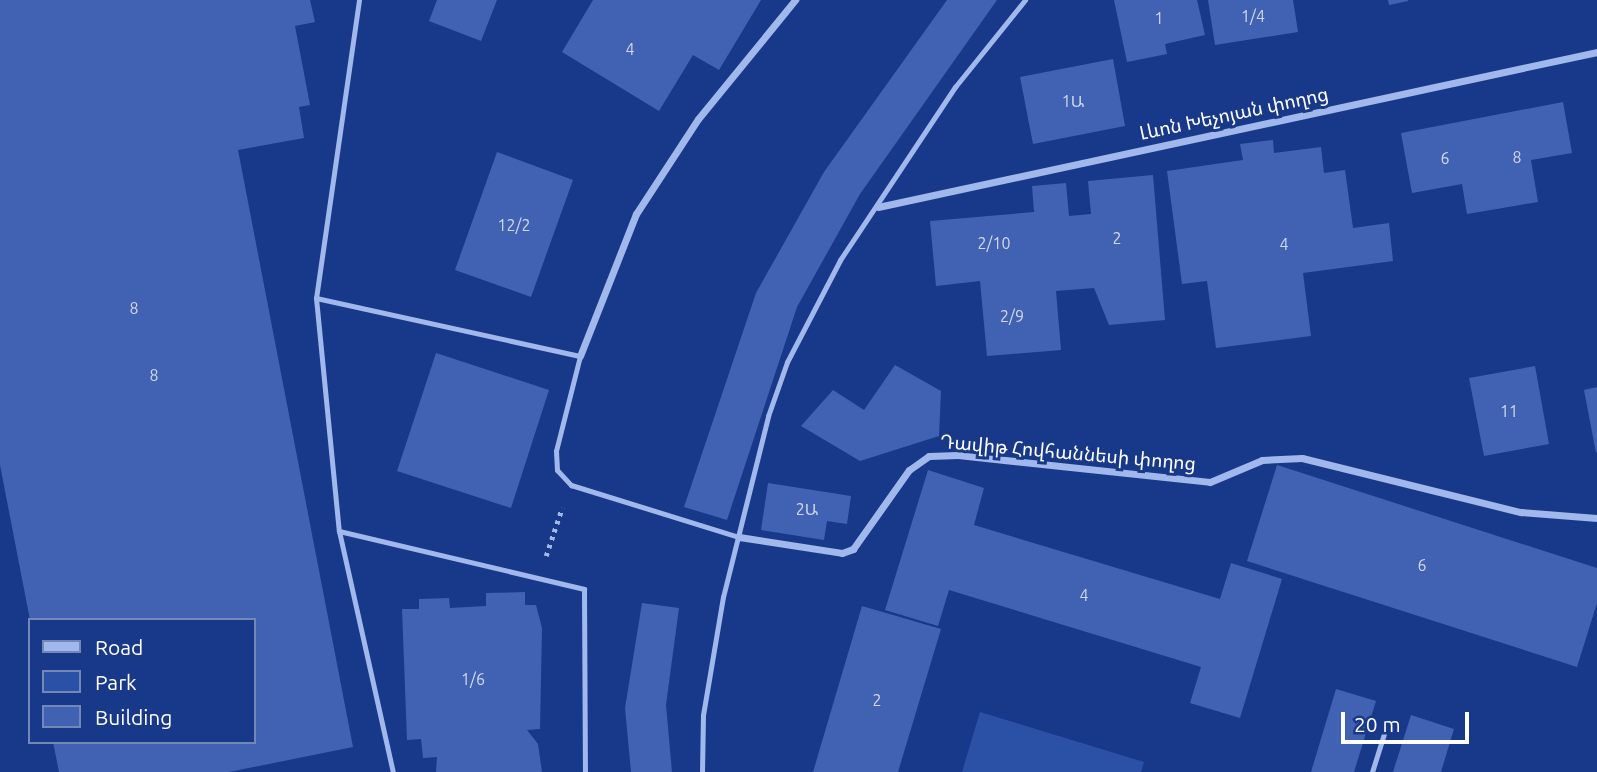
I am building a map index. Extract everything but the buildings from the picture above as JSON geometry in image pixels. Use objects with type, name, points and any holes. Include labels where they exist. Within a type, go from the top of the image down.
[{"type":"street","points":[[580,356],[636,214],[698,119],[795,0]]},
{"type":"street","name":"Լևոն Խեչոյան փողոց","points":[[878,207],[1597,52]]},
{"type":"street","name":"Դավիթ Հովհաննեսի փողոց","points":[[739,537],[842,553],[853,549],[909,470],[929,456],[958,455],[1210,482],[1262,460],[1302,458],[1521,512],[1597,518]]},
{"type":"lane","points":[[359,0],[316,298],[339,531],[393,772]]},
{"type":"lane","points":[[702,772],[704,715],[739,537],[788,362],[812,307],[955,88],[1025,0]]},
{"type":"lane","points":[[316,298],[580,356],[556,451],[558,470],[571,485],[739,537]]},
{"type":"lane","points":[[339,531],[584,589],[585,772]]},
{"type":"lane","points":[[1372,772],[1388,721]]},
{"type":"path","points":[[551,540],[559,517]]},
{"type":"green space","points":[[980,712],[1144,762],[1141,772],[962,772]]}]
